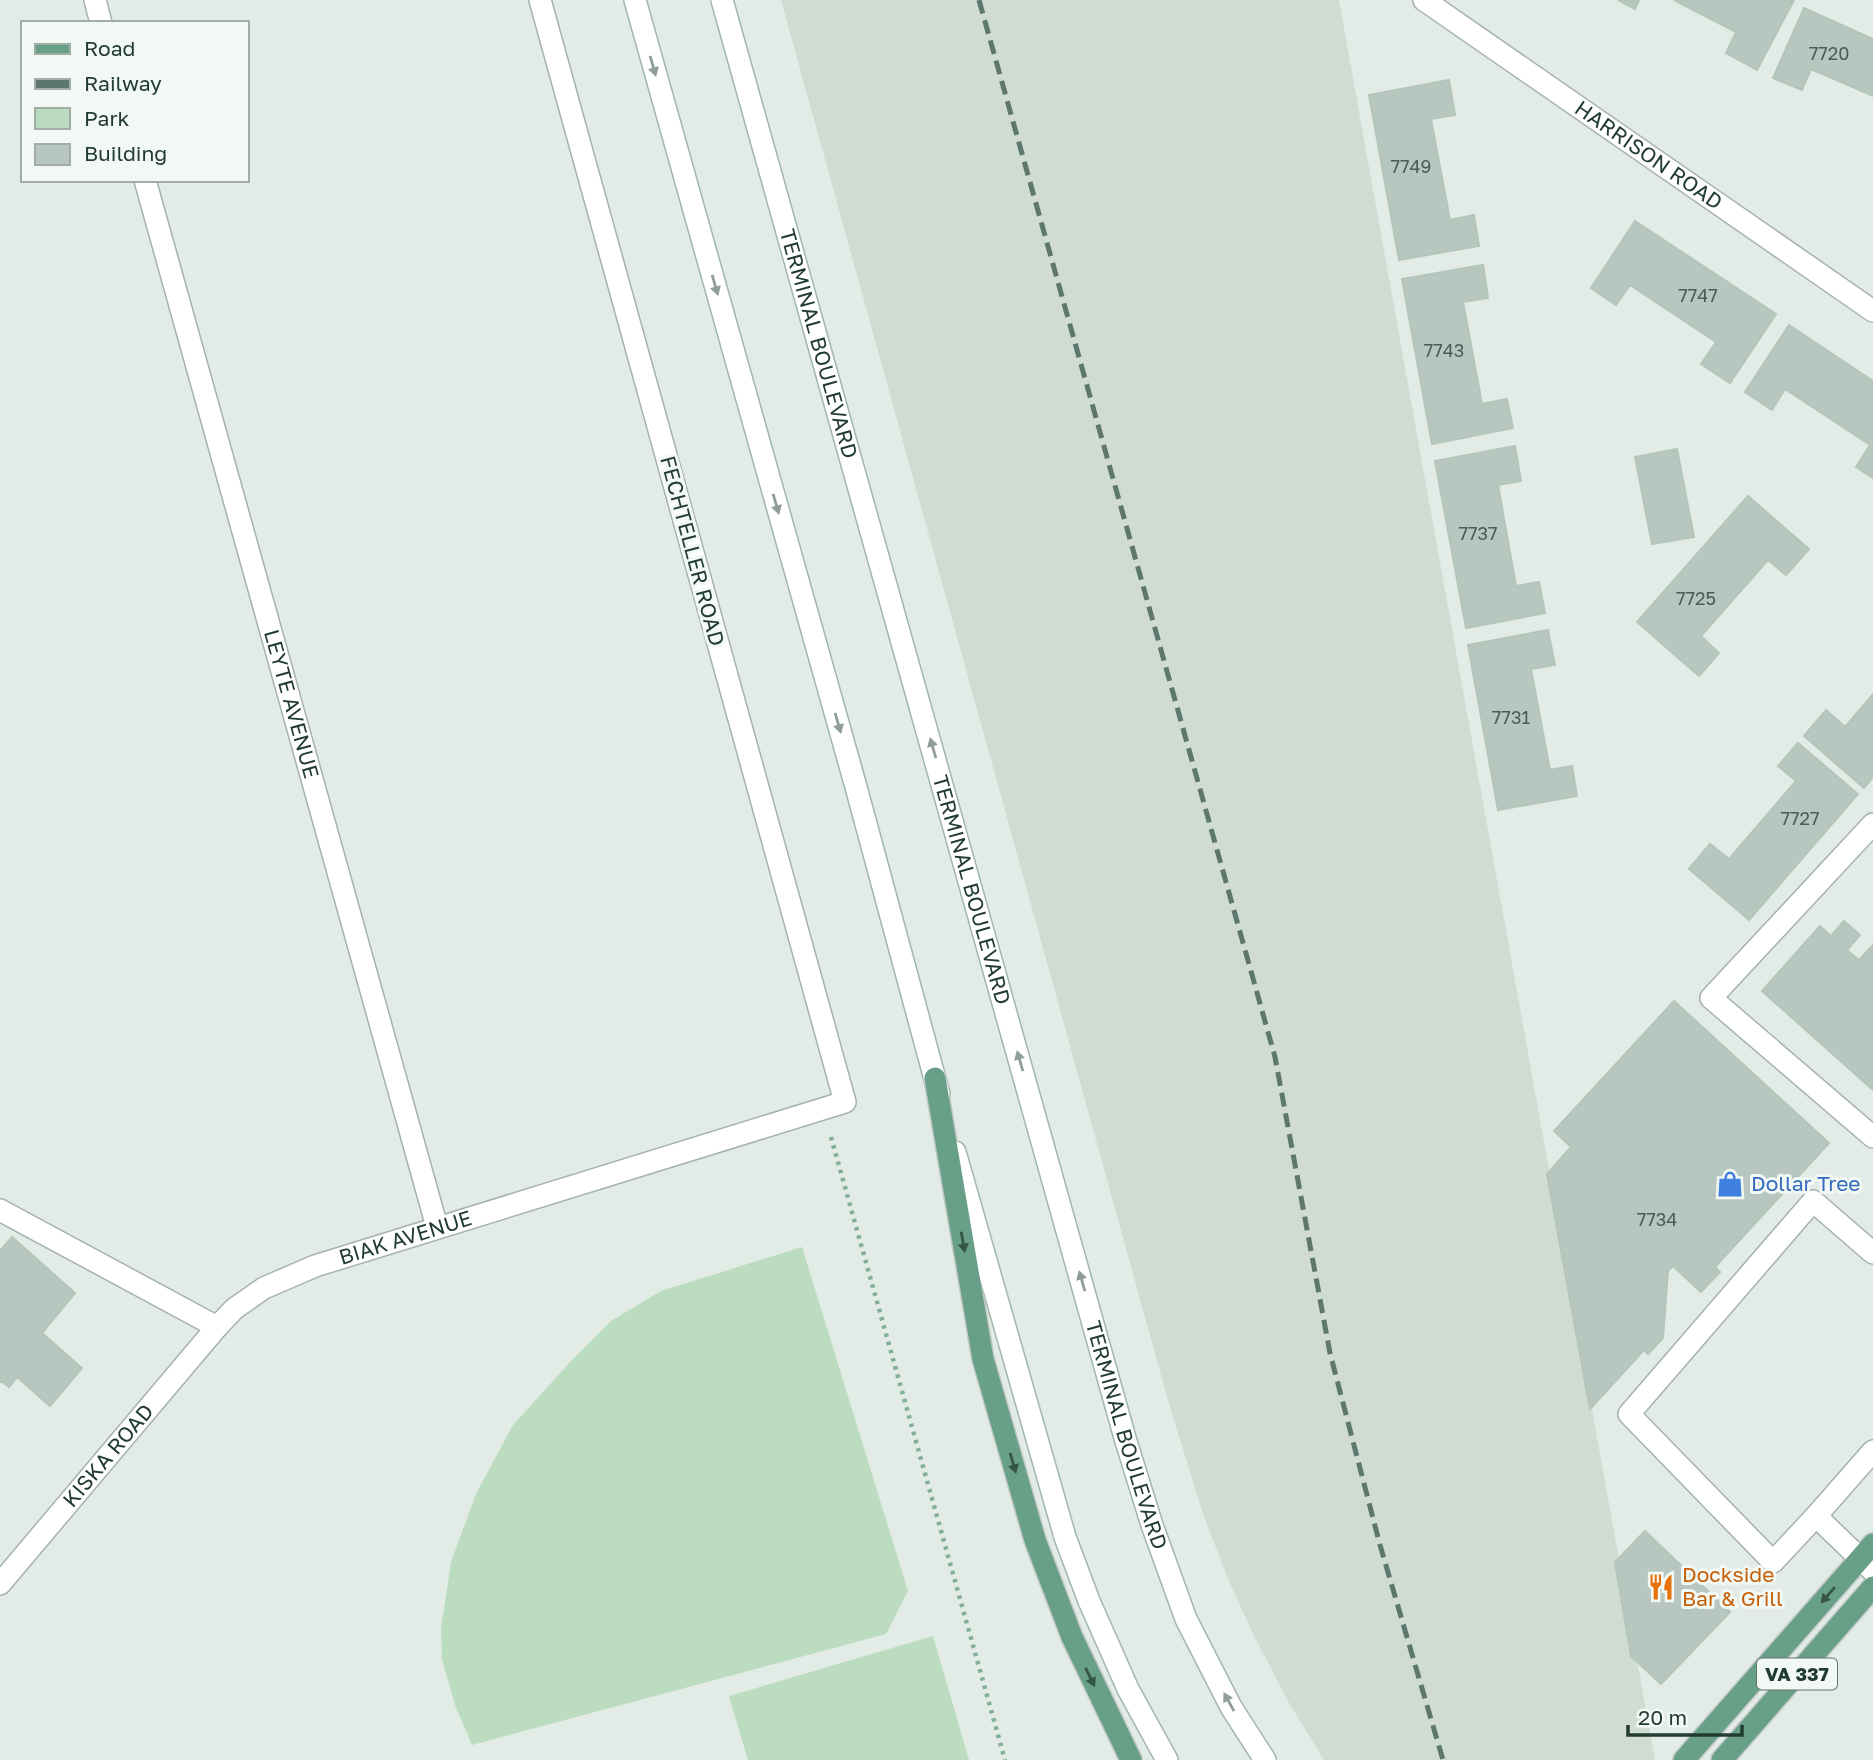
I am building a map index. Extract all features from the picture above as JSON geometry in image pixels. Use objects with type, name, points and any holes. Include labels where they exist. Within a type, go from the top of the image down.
[{"type":"main road","points":[[934,1078],[983,1359],[1031,1527],[1072,1637],[1131,1760]]},
{"type":"main road","points":[[1684,1760],[1869,1558]]},
{"type":"main road","name":"VA 337","points":[[1722,1760],[1873,1587]]},
{"type":"street","points":[[95,0],[100,21]]},
{"type":"street","name":"FECHTELLER ROAD","points":[[540,0],[845,1102]]},
{"type":"street","points":[[635,0],[852,773],[934,1078],[1065,1537],[1089,1601],[1128,1689],[1167,1760]]},
{"type":"street","name":"TERMINAL BOULEVARD","points":[[722,0],[1125,1438],[1152,1525],[1186,1619],[1231,1707],[1265,1760]]},
{"type":"street","name":"HARRISON ROAD","points":[[1423,0],[1873,311]]},
{"type":"street","name":"LEYTE AVENUE","points":[[146,182],[437,1227]]},
{"type":"street","points":[[1873,824],[1711,998],[1873,1137]]},
{"type":"street","name":"BIAK AVENUE","points":[[217,1327],[234,1310],[264,1288],[314,1266],[845,1102]]},
{"type":"street","points":[[1873,1252],[1813,1201],[1629,1414],[1773,1562],[1873,1451]]},
{"type":"street","points":[[0,1210],[217,1327]]},
{"type":"street","name":"KISKA ROAD","points":[[0,1584],[217,1327]]},
{"type":"street","points":[[1816,1516],[1869,1558]]},
{"type":"shaded area","points":[[781,0],[1339,0],[1655,1760],[1324,1760],[1289,1703],[1253,1634],[1203,1514],[1169,1404]]},
{"type":"green space","points":[[802,1247],[908,1591],[886,1634],[472,1745],[455,1705],[442,1659],[441,1629],[451,1562],[476,1494],[513,1425],[611,1321],[661,1291]]},
{"type":"green space","points":[[933,1636],[969,1760],[748,1760],[729,1696]]},
{"type":"building","points":[[1618,0],[1639,0],[1635,9]]},
{"type":"building","points":[[1674,0],[1794,0],[1757,70],[1726,53],[1736,32]]},
{"type":"building","points":[[1804,8],[1873,39],[1873,96],[1811,69],[1802,90],[1773,78]]},
{"type":"building","points":[[1449,80],[1455,115],[1431,119],[1450,220],[1474,215],[1479,246],[1399,260],[1369,95]]},
{"type":"building","points":[[1635,221],[1776,314],[1730,383],[1701,364],[1716,342],[1630,285],[1616,305],[1591,288]]},
{"type":"building","points":[[1483,265],[1488,298],[1463,302],[1482,404],[1507,399],[1513,428],[1432,444],[1402,279]]},
{"type":"building","points":[[1789,325],[1873,381],[1873,478],[1856,467],[1870,445],[1785,389],[1772,410],[1745,392]]},
{"type":"building","points":[[1515,446],[1521,481],[1498,485],[1516,586],[1539,582],[1545,613],[1466,628],[1435,461]]},
{"type":"building","points":[[1677,449],[1694,537],[1652,544],[1635,457]]},
{"type":"building","points":[[1748,496],[1809,549],[1786,575],[1768,560],[1701,636],[1719,653],[1699,676],[1637,622]]},
{"type":"building","points":[[1548,630],[1555,665],[1531,669],[1550,770],[1572,766],[1577,796],[1498,810],[1468,645]]},
{"type":"building","points":[[1873,694],[1873,777],[1864,788],[1804,736],[1826,710],[1845,727]]},
{"type":"building","points":[[1798,743],[1858,794],[1749,920],[1689,869],[1710,844],[1729,859],[1796,781],[1778,766]]},
{"type":"building","points":[[1844,921],[1860,935],[1847,950],[1859,960],[1873,945],[1873,1090],[1762,991],[1820,926],[1831,936]]},
{"type":"building","points":[[1674,1001],[1829,1143],[1715,1267],[1720,1272],[1701,1292],[1673,1266],[1668,1271],[1663,1338],[1648,1354],[1644,1350],[1590,1409],[1547,1174],[1571,1147],[1554,1131]]},
{"type":"building","points":[[12,1237],[75,1293],[42,1333],[82,1368],[50,1406],[17,1377],[9,1387],[1,1381],[0,1383],[0,1251]]},
{"type":"building","name":"Dockside Bar & Grill","points":[[1645,1531],[1730,1612],[1661,1684],[1631,1656],[1615,1562]]},
{"type":"railway","points":[[979,0],[1275,1057],[1330,1353],[1380,1545],[1443,1760]]},
{"type":"place","name":"Dollar Tree","points":[[1730,1184]]},
{"type":"place","name":"Dockside Bar & Grill","points":[[1661,1587]]}]
